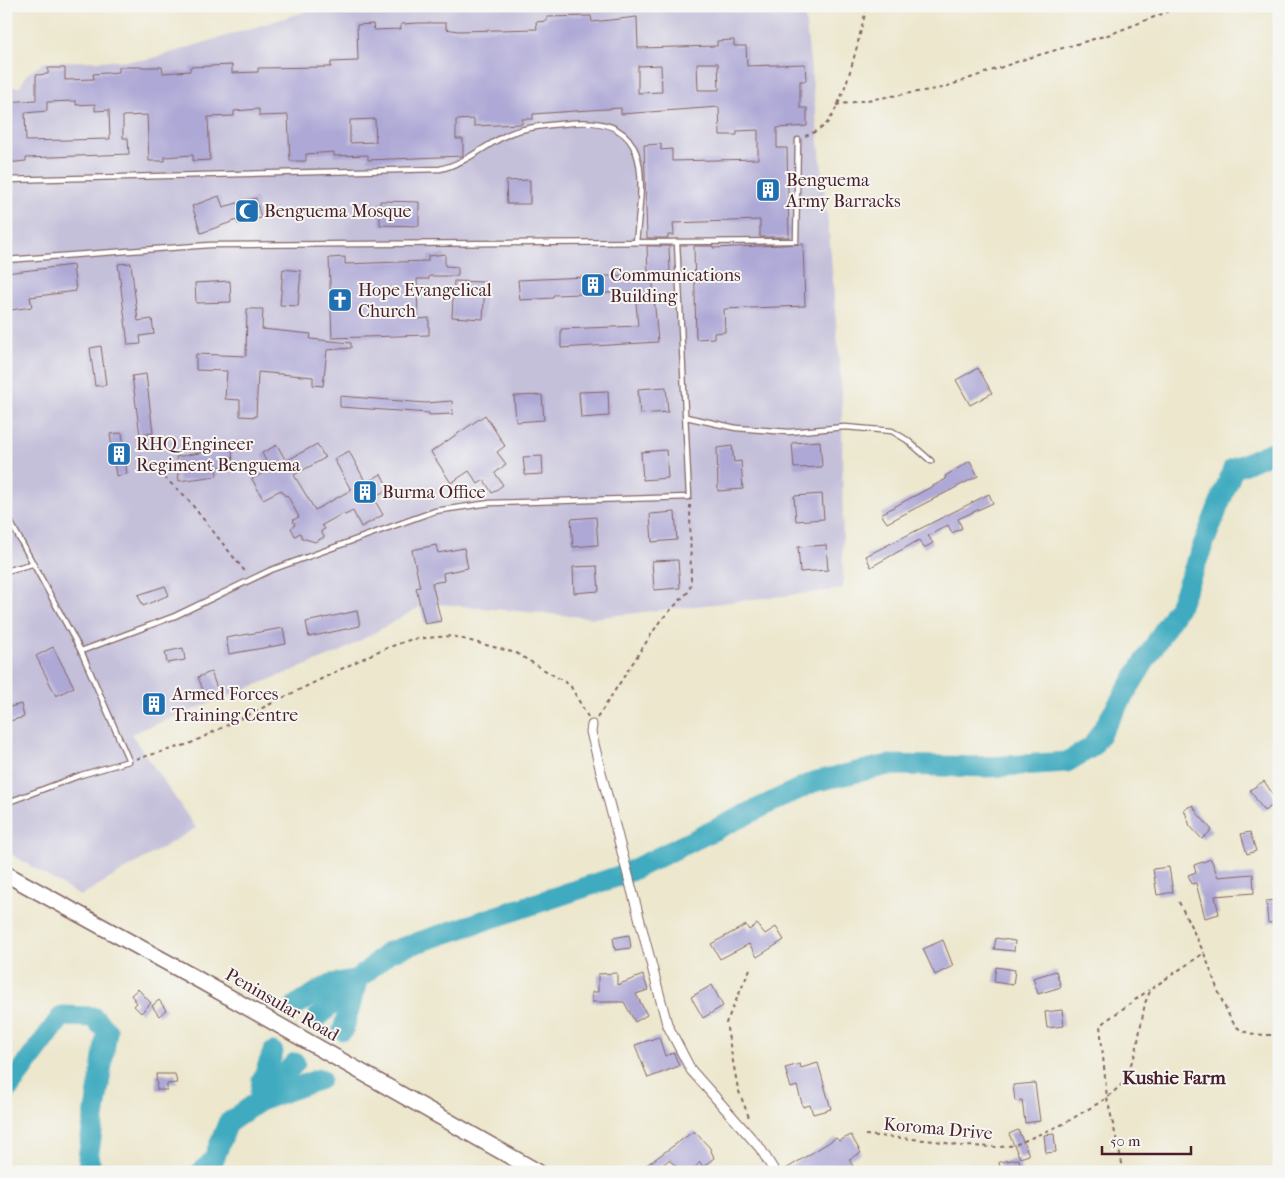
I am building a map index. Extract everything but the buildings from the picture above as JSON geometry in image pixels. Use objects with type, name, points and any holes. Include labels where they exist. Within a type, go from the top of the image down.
[{"type":"main road","name":"Peninsular Road","points":[[6,874],[200,980],[538,1172]]},
{"type":"street","points":[[592,725],[591,732],[624,855],[659,998],[677,1046],[691,1070],[760,1148],[774,1172]]},
{"type":"lane","points":[[6,180],[440,169],[467,160],[493,142],[513,133],[542,126],[580,122],[607,125],[624,132],[633,142],[641,191],[636,242]]},
{"type":"lane","points":[[6,260],[210,245],[796,241],[798,140]]},
{"type":"lane","points":[[81,651],[175,616],[271,570],[435,511],[490,503],[690,497],[677,242]]},
{"type":"lane","points":[[686,417],[736,428],[788,432],[845,427],[892,431],[907,440],[931,461]]},
{"type":"lane","points":[[6,514],[81,651],[129,761],[81,775],[8,804]]},
{"type":"lane","points":[[6,571],[32,564]]},
{"type":"path","points":[[798,140],[818,130],[828,122],[850,72],[867,6]]},
{"type":"path","points":[[836,105],[942,88],[1025,59],[1111,34],[1167,12],[1169,6]]},
{"type":"path","points":[[140,456],[185,496],[251,579]]},
{"type":"path","points":[[129,761],[189,744],[376,652],[412,639],[452,636],[516,654],[570,684],[592,725],[660,622],[688,592],[691,584],[690,497]]},
{"type":"path","points":[[1179,902],[1204,953],[1230,1018],[1238,1028],[1252,1033],[1279,1035]]},
{"type":"path","points":[[1124,1172],[1107,1098],[1100,1025],[1204,953]]},
{"type":"path","points":[[750,969],[726,1023],[738,1089],[751,1123]]},
{"type":"path","name":"Koroma Drive","points":[[865,1134],[936,1140],[962,1146],[1002,1147],[1015,1145],[1063,1124],[1107,1098],[1123,1083],[1136,1052],[1145,1003],[1151,989]]},
{"type":"shaded area","points":[[324,6],[804,7],[829,233],[842,395],[843,589],[593,618],[427,603],[340,652],[131,734],[196,828],[80,896],[6,851],[6,87],[20,87],[27,74],[45,62],[147,60]]},
{"type":"waterway","points":[[343,1030],[358,979],[389,952],[622,875],[813,782],[888,765],[989,767],[1067,762],[1092,747],[1180,604],[1233,469],[1279,449]]},
{"type":"waterway","points":[[296,1005],[331,984],[358,979]]},
{"type":"waterway","points":[[318,1017],[358,979]]},
{"type":"waterway","points":[[6,1092],[62,1016],[93,1017],[107,1031],[88,1158],[93,1172]]},
{"type":"waterway","points":[[259,1101],[262,1081],[273,1052]]},
{"type":"waterway","points":[[262,1097],[295,1063]]},
{"type":"waterway","points":[[201,1172],[213,1161],[228,1123],[259,1101],[320,1079]]},
{"type":"place","name":"Benguema Army Barracks","points":[[768,190]]},
{"type":"place","name":"Benguema Mosque","points":[[247,211]]},
{"type":"place","name":"Communications Building","points":[[593,285]]},
{"type":"place","name":"Hope Evangelical Church","points":[[340,300]]},
{"type":"place","name":"RHQ Engineer Regiment Benguema","points":[[119,454]]},
{"type":"place","name":"Burma Office","points":[[365,492]]},
{"type":"place","name":"Armed Forces Training Centre","points":[[154,704]]},
{"type":"district","name":"Kushie Farm","points":[[1174,1078]]}]
